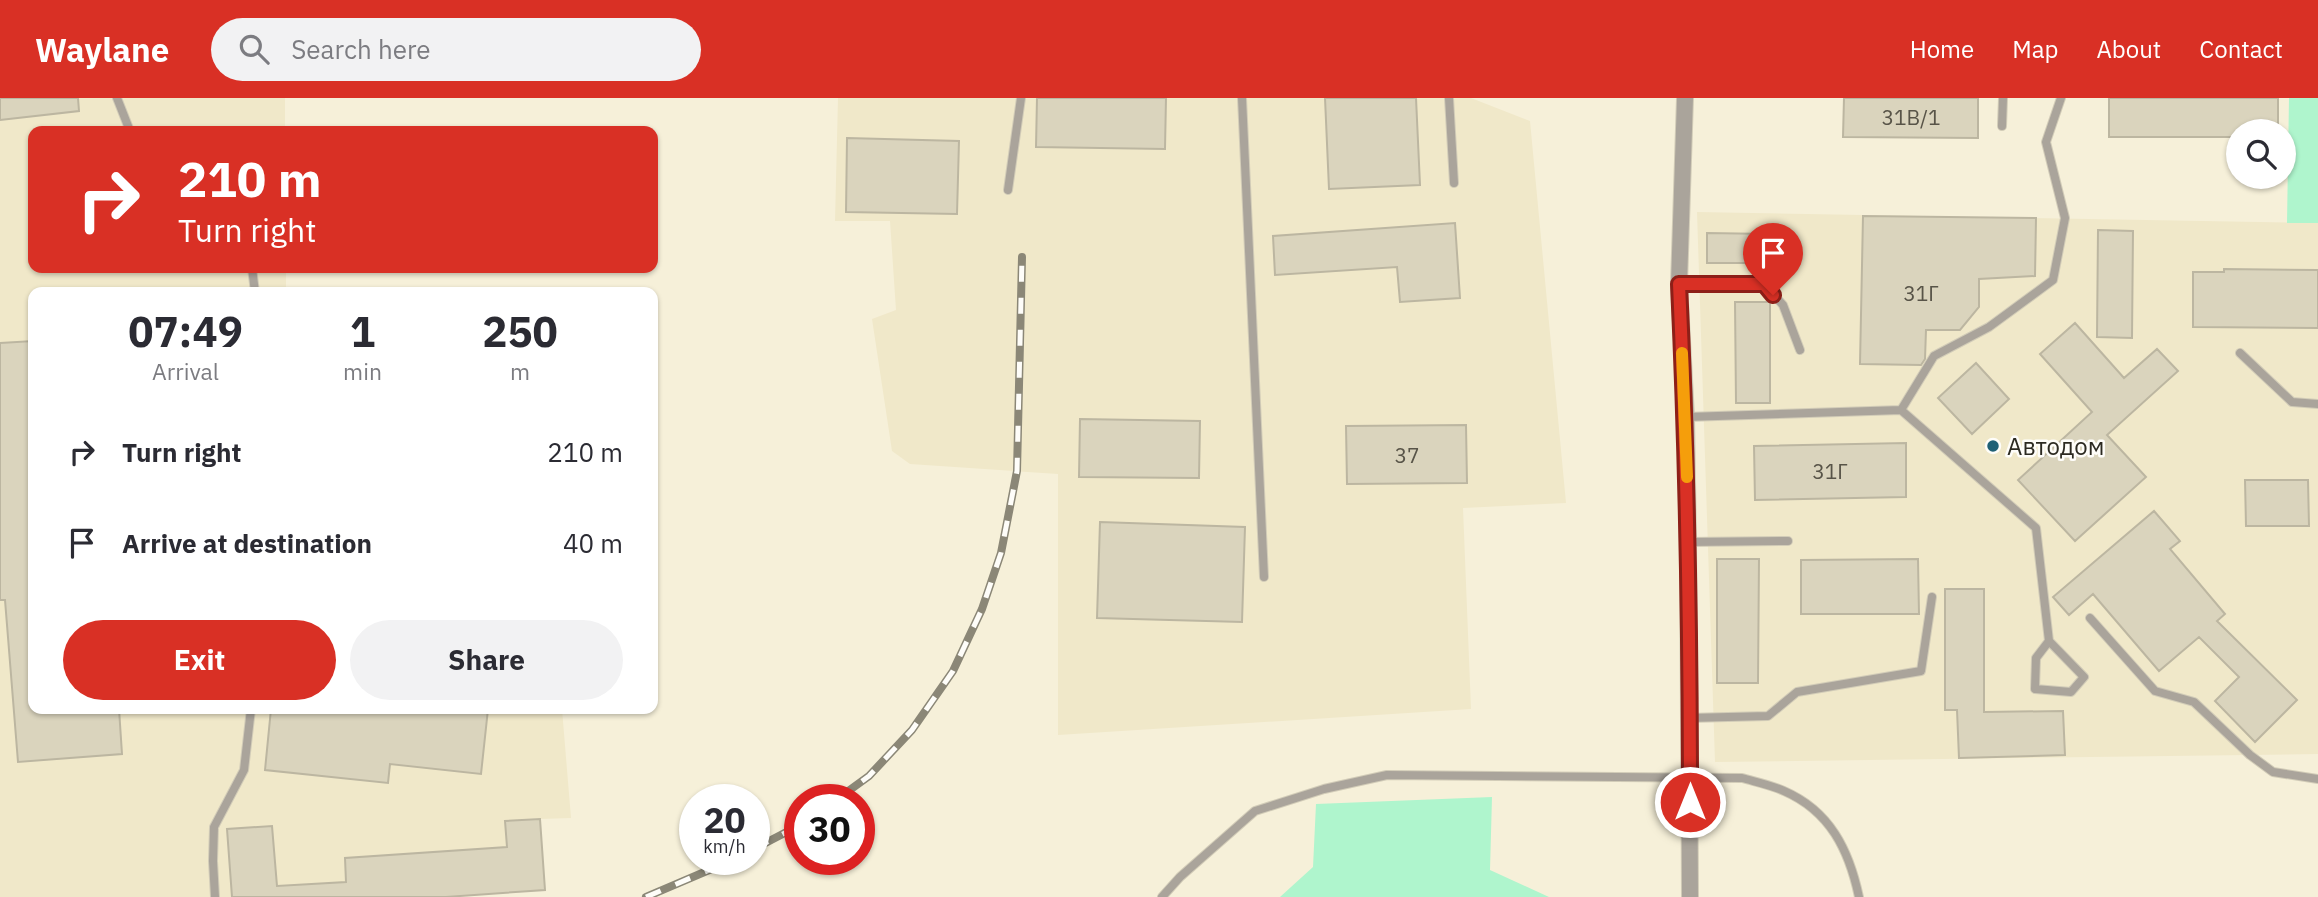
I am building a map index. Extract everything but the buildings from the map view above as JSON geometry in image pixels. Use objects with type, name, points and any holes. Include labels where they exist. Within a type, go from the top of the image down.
[{"type":"street","points":[[1685,98],[1679,284],[1686,417],[1690,897]]},
{"type":"lane","points":[[117,98],[128,126]]},
{"type":"lane","points":[[1008,190],[1021,98]]},
{"type":"lane","points":[[1242,98],[1265,577]]},
{"type":"lane","points":[[1449,98],[1454,183]]},
{"type":"lane","points":[[2002,126],[2003,98]]},
{"type":"lane","points":[[1901,410],[1934,356],[1989,327],[2053,280],[2065,218],[2046,142],[2062,98]]},
{"type":"lane","points":[[1679,284],[1764,284],[1783,305],[1800,350]]},
{"type":"lane","points":[[2240,353],[2292,402],[2318,404]]},
{"type":"lane","points":[[1686,417],[1901,410],[2036,528],[2049,641],[2084,677],[2071,692],[2035,689],[2036,658],[2049,641]]},
{"type":"lane","points":[[1688,542],[1788,541]]},
{"type":"lane","points":[[1688,718],[1768,716],[1797,692],[1921,671],[1932,597]]},
{"type":"lane","points":[[2090,618],[2155,691],[2194,702],[2250,755],[2273,772],[2318,779]]},
{"type":"lane","points":[[215,897],[212,861],[214,828],[244,771],[250,714]]},
{"type":"lane","points":[[1162,897],[1180,877],[1255,811],[1324,789],[1387,775],[1742,778],[1784,790],[1817,810],[1841,842],[1854,872],[1859,897]]},
{"type":"shaded area","points":[[0,98],[285,98],[285,126],[28,126],[28,273],[286,273],[286,287],[28,287],[28,714],[562,714],[571,818],[540,819],[545,890],[446,897],[0,897]]},
{"type":"shaded area","points":[[838,98],[1471,98],[1530,121],[1566,503],[1463,508],[1471,709],[1058,735],[1058,474],[910,464],[892,451],[872,319],[896,310],[890,221],[835,221]]},
{"type":"shaded area","points":[[1697,212],[2318,223],[2318,754],[1715,762]]},
{"type":"green space","points":[[2289,98],[2318,98],[2318,223],[2287,223],[2288,189],[2296,189],[2296,119],[2289,119]]},
{"type":"green space","points":[[1492,797],[1490,870],[1549,897],[1280,897],[1313,867],[1316,804]]},
{"type":"railway","points":[[858,784],[869,776],[912,730],[953,671],[982,609],[1001,553],[1017,471],[1022,257]]},
{"type":"railway","points":[[770,841],[784,833]]},
{"type":"railway","points":[[646,897],[698,875]]},
{"type":"slow traffic","points":[[1682,353],[1687,477]]},
{"type":"place","name":"Автодом","points":[[1993,446]]},
{"type":"route","points":[[1690,802],[1686,417],[1679,284],[1764,284],[1773,295]]}]
